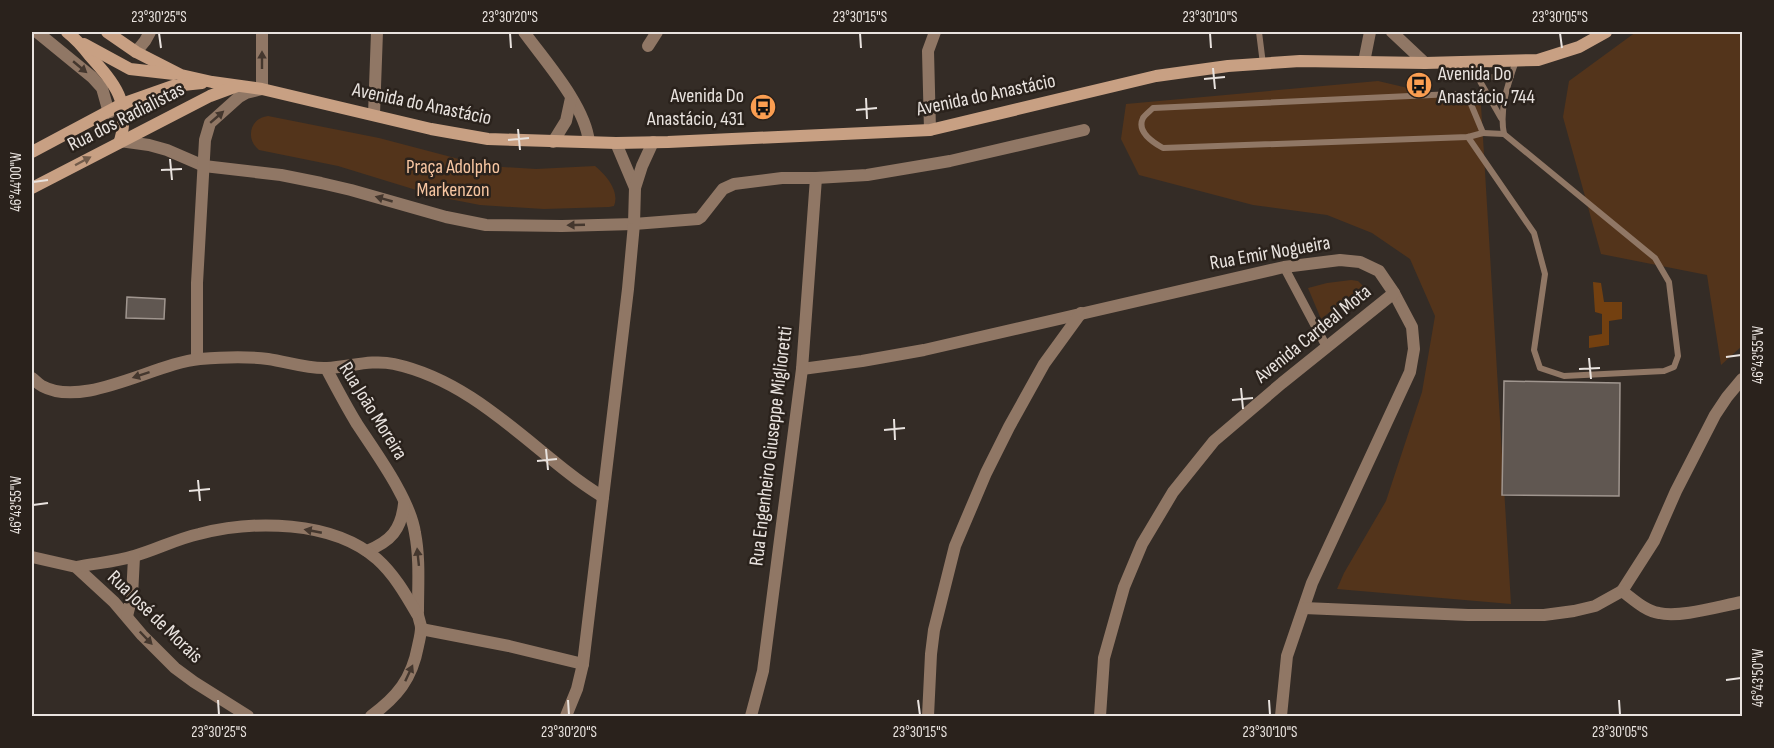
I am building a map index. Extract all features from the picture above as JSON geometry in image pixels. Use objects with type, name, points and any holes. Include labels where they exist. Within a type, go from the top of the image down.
[{"type":"main road","points":[[67,32],[80,42],[130,69],[181,75]]},
{"type":"main road","name":"Avenida do Anastácio","points":[[107,32],[136,52],[181,75],[262,89],[431,129],[488,139],[553,142],[653,142],[930,130],[1156,76],[1228,66],[1300,61],[1425,63],[1538,60],[1579,47],[1606,32]]},
{"type":"main road","points":[[80,42],[112,81],[122,104],[124,121],[120,141]]},
{"type":"main road","name":"Rua dos Radialistas","points":[[32,152],[122,104],[173,86],[212,82]]},
{"type":"main road","name":"Rua dos Radialistas","points":[[32,188],[210,96],[241,85]]},
{"type":"street","points":[[38,32],[92,76],[102,88],[109,112]]},
{"type":"street","points":[[136,52],[150,32]]},
{"type":"street","points":[[197,359],[196,284],[205,140],[210,123],[239,97],[262,89],[262,32]]},
{"type":"street","points":[[374,114],[377,32]]},
{"type":"street","points":[[524,32],[571,98],[588,130],[589,142]]},
{"type":"street","points":[[648,46],[657,32]]},
{"type":"street","points":[[930,130],[928,51],[935,32]]},
{"type":"street","points":[[1364,62],[1370,32]]},
{"type":"street","points":[[1392,32],[1425,63]]},
{"type":"street","points":[[553,142],[566,121],[571,98]]},
{"type":"street","points":[[120,141],[167,150],[204,166],[281,175],[351,190],[446,218],[486,225],[562,226],[698,219],[723,189],[734,184],[782,178],[867,175],[922,166],[1084,130]]},
{"type":"street","points":[[616,142],[634,188]]},
{"type":"street","points":[[566,717],[577,689],[583,664],[628,289],[634,224],[634,188],[653,142]]},
{"type":"street","name":"Rua Engenheiro Giuseppe Miglioretti","points":[[751,717],[763,671],[802,369],[816,178]]},
{"type":"street","name":"Rua Emir Nogueira","points":[[802,369],[924,350],[1284,267],[1340,260],[1360,262],[1379,271],[1412,327],[1414,349],[1410,372],[1312,583],[1287,656],[1281,717]]},
{"type":"street","points":[[1284,267],[1327,348]]},
{"type":"street","name":"Avenida Cardeal Mota","points":[[1100,717],[1104,658],[1124,587],[1142,544],[1173,492],[1214,441],[1394,293]]},
{"type":"street","points":[[928,717],[934,630],[955,546],[986,472],[1009,427],[1044,364],[1081,313]]},
{"type":"street","name":"Rua João Moreira","points":[[32,378],[43,387],[65,393],[88,391],[197,359],[235,357],[267,359],[305,367],[326,368],[352,415],[381,459],[404,503],[415,531],[419,572],[417,614],[421,628],[411,673],[388,704],[371,717]]},
{"type":"street","points":[[326,368],[393,363],[443,380],[493,412],[571,475],[603,497]]},
{"type":"street","points":[[1304,608],[1468,615],[1544,615],[1595,606],[1622,591],[1654,541],[1676,491],[1715,415],[1743,379]]},
{"type":"street","points":[[367,551],[377,547],[396,530],[402,519],[404,503]]},
{"type":"street","points":[[76,567],[134,557],[168,543],[237,526],[289,526],[321,532],[360,546],[379,560],[394,578],[417,614]]},
{"type":"street","name":"Rua José de Morais","points":[[32,556],[76,567],[127,616],[175,668],[248,717]]},
{"type":"street","points":[[127,616],[132,596],[134,557]]},
{"type":"street","points":[[1622,591],[1659,614],[1673,614],[1743,602]]},
{"type":"street","points":[[421,628],[583,664]]},
{"type":"lane","points":[[1259,32],[1263,64]]},
{"type":"lane","points":[[1504,134],[1502,119],[1511,76],[1517,60]]},
{"type":"lane","points":[[1469,62],[1502,119]]},
{"type":"lane","points":[[1478,78],[1511,76]]},
{"type":"lane","points":[[1468,137],[1534,233],[1545,274],[1534,350],[1540,368],[1564,376],[1664,371],[1674,367],[1678,356],[1669,282],[1655,258],[1504,134],[1483,133],[1468,137],[1163,148],[1150,140],[1141,127],[1142,119],[1153,108],[1453,94],[1468,97],[1483,133]]},
{"type":"green space","points":[[1636,32],[1742,32],[1742,346],[1721,365],[1707,275],[1601,254],[1563,117],[1569,81]]},
{"type":"green space","points":[[1378,81],[1481,105],[1511,604],[1337,589],[1386,501],[1422,392],[1435,316],[1410,259],[1372,233],[1327,215],[1253,205],[1139,175],[1121,139],[1126,104]]},
{"type":"green space","name":"Praça Adolpho Markenzon","points":[[268,116],[379,138],[474,163],[536,169],[595,166],[614,189],[614,206],[544,209],[480,205],[439,197],[338,166],[259,150],[252,140],[252,130],[257,121]]},
{"type":"green space","points":[[1351,280],[1358,281],[1363,286],[1321,319],[1308,288]]},
{"type":"shaded area","points":[[1593,282],[1601,283],[1604,302],[1622,302],[1622,319],[1609,321],[1609,345],[1589,348],[1589,336],[1602,334],[1602,314],[1595,312]]},
{"type":"building","points":[[127,297],[165,299],[164,319],[126,318]]},
{"type":"building","points":[[1504,381],[1620,383],[1619,496],[1502,495]]},
{"type":"place","name":"Avenida Do Anastácio, 744","points":[[1419,85]]},
{"type":"place","name":"Avenida Do Anastácio, 431","points":[[763,107]]}]
